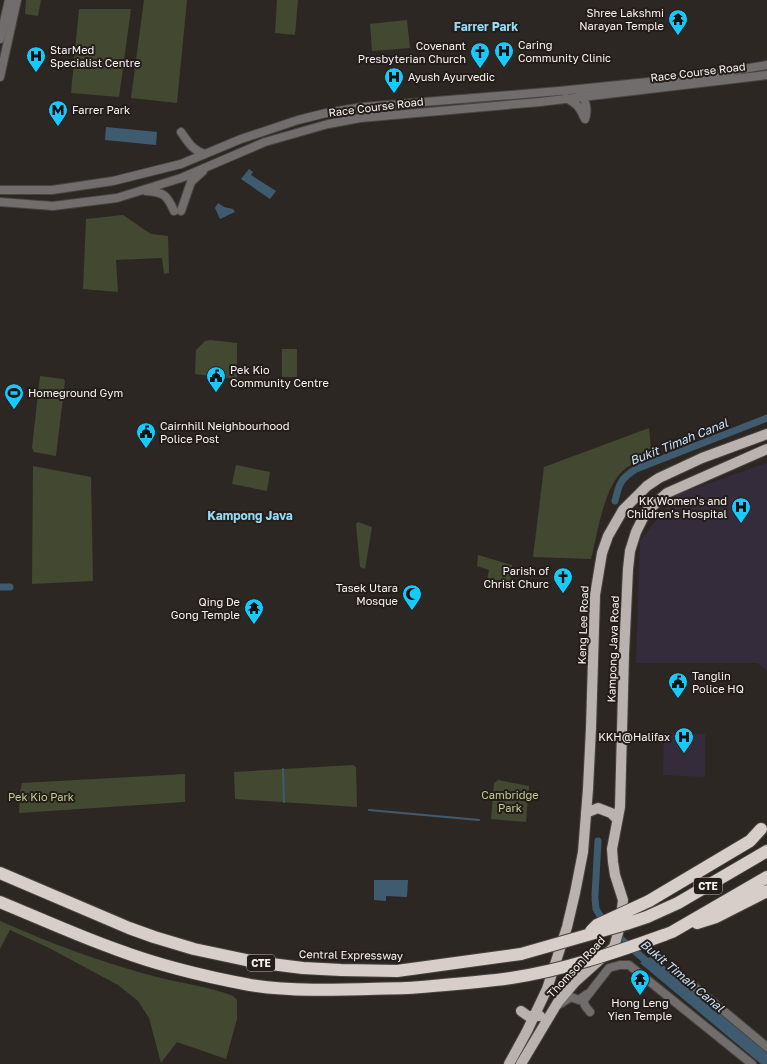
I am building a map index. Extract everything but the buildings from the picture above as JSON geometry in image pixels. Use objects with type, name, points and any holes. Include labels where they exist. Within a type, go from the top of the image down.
[{"type":"highway","points":[[588,935],[595,926],[649,901],[750,841],[764,828]]},
{"type":"highway","name":"Central Expressway","points":[[0,873],[129,928],[194,949],[255,962],[303,968],[397,971],[521,954],[626,924],[647,917],[678,903],[767,851]]},
{"type":"highway","name":"CTE","points":[[0,902],[119,951],[187,971],[244,984],[299,989],[407,988],[512,978],[562,968],[610,954],[668,934],[767,877]]},
{"type":"highway","points":[[668,934],[716,917],[767,891]]},
{"type":"main road","name":"Keng Lee Road","points":[[571,910],[583,852],[586,813],[591,728],[595,595],[602,553],[608,536],[625,508],[648,486],[659,478],[702,458],[767,434]]},
{"type":"main road","name":"Kampong Java Road","points":[[620,929],[623,900],[612,862],[612,849],[620,807],[623,660],[628,569],[632,542],[646,512],[667,493],[767,449]]},
{"type":"main road","points":[[625,508],[635,512],[642,521]]},
{"type":"main road","points":[[586,813],[598,808],[611,813],[617,819]]},
{"type":"main road","name":"Thomson Road","points":[[509,1064],[527,1031],[546,989],[571,910]]},
{"type":"main road","name":"Thomson Road","points":[[521,1064],[558,1002],[575,982],[614,947],[620,929]]},
{"type":"main road","points":[[527,1031],[521,1011],[528,1016],[550,1015]]},
{"type":"street","points":[[0,39],[9,0]]},
{"type":"street","points":[[0,77],[17,0]]},
{"type":"street","name":"Race Course Road","points":[[0,190],[52,190],[113,181],[181,164],[263,131],[326,112],[363,107],[570,90],[720,73],[767,65]]},
{"type":"street","points":[[720,73],[722,78],[725,80]]},
{"type":"street","name":"Race Course Road","points":[[0,202],[53,206],[117,198],[181,178],[265,142],[328,124],[363,118],[604,94],[767,75]]},
{"type":"street","points":[[566,98],[581,108],[585,119],[586,109],[583,96],[578,92],[570,90]]},
{"type":"street","points":[[586,109],[594,100],[604,94]]},
{"type":"street","points":[[181,132],[192,148],[205,154]]},
{"type":"street","points":[[140,191],[157,192],[165,195],[178,211],[191,182],[212,164]]},
{"type":"street","points":[[550,1015],[568,998],[571,997],[581,1000],[609,968],[620,965],[629,965],[752,1064]]},
{"type":"street","points":[[689,982],[767,1047]]},
{"type":"street","points":[[587,994],[584,1003],[590,1012]]},
{"type":"shaded area","name":"KK Women's and Children's Hospital","points":[[767,463],[767,671],[757,663],[636,663],[640,541],[676,495]]},
{"type":"shaded area","name":"KKH@Halifax","points":[[664,732],[705,734],[705,777],[663,775]]},
{"type":"green space","points":[[26,0],[41,0],[38,16],[25,14]]},
{"type":"green space","points":[[144,0],[187,0],[177,103],[131,98]]},
{"type":"green space","points":[[277,0],[298,0],[295,35],[275,33]]},
{"type":"green space","points":[[79,9],[131,9],[119,97],[71,93]]},
{"type":"green space","points":[[407,20],[410,48],[372,51],[370,24]]},
{"type":"green space","points":[[123,215],[151,234],[168,236],[169,273],[164,274],[162,258],[116,260],[118,292],[83,289],[86,219]]},
{"type":"green space","points":[[210,340],[237,343],[237,379],[195,374],[196,350],[205,341]]},
{"type":"green space","points":[[282,349],[297,349],[297,377],[282,377]]},
{"type":"green space","points":[[40,376],[63,379],[65,381],[56,456],[34,452],[32,448]]},
{"type":"green space","points":[[649,428],[652,458],[629,466],[618,475],[612,485],[603,509],[591,559],[533,557],[544,467]]},
{"type":"green space","points":[[236,465],[270,472],[267,491],[232,484]]},
{"type":"green space","points":[[33,466],[91,477],[93,581],[32,584]]},
{"type":"green space","points":[[358,522],[372,527],[365,569],[360,567],[356,524]]},
{"type":"green space","points":[[478,555],[512,565],[510,582],[487,580],[489,570],[477,566]]},
{"type":"green space","points":[[353,765],[356,767],[357,807],[235,799],[234,772]]},
{"type":"green space","name":"Pek Kio Park","points":[[185,774],[185,802],[19,813],[22,783]]},
{"type":"green space","name":"Cambridge Park","points":[[498,780],[529,786],[526,822],[491,819],[494,783]]},
{"type":"green space","points":[[0,921],[56,944],[114,965],[233,996],[237,1000],[237,1019],[226,1059],[177,1042],[161,1063],[149,1018],[138,1001],[118,985],[49,948],[10,930],[0,949]]},
{"type":"water","points":[[106,127],[157,132],[156,145],[105,140]]},
{"type":"water","points":[[249,169],[253,172],[251,175],[276,191],[270,199],[241,179]]},
{"type":"water","points":[[218,203],[224,207],[233,209],[235,212],[220,219],[215,208]]},
{"type":"water","points":[[374,880],[408,880],[407,897],[386,896],[386,901],[374,900]]},
{"type":"water","points":[[652,956],[767,1052],[767,1064],[761,1064],[640,963]]},
{"type":"waterway","name":"Bukit Timah Canal","points":[[615,501],[621,482],[636,469],[767,418]]},
{"type":"waterway","points":[[0,587],[10,587]]},
{"type":"waterway","points":[[283,769],[284,802]]},
{"type":"waterway","points":[[369,810],[479,820]]},
{"type":"waterway","name":"Bukit Timah Canal","points":[[595,895],[598,841]]},
{"type":"waterway","name":"Bukit Timah Canal","points":[[595,899],[596,909],[605,924]]},
{"type":"waterway","name":"Bukit Timah Canal","points":[[615,934],[651,965]]},
{"type":"place","name":"Shree Lakshmi Narayan Temple","points":[[678,36]]},
{"type":"place","name":"Caring Community Clinic","points":[[504,68]]},
{"type":"place","name":"Covenant Presbyterian Church","points":[[480,69]]},
{"type":"place","name":"StarMed Specialist Centre","points":[[36,73]]},
{"type":"place","name":"Ayush Ayurvedic","points":[[394,94]]},
{"type":"place","name":"Farrer Park","points":[[58,127]]},
{"type":"place","name":"Pek Kio Community Centre","points":[[216,393]]},
{"type":"place","name":"Homeground Gym","points":[[14,410]]},
{"type":"place","name":"Cairnhill Neighbourhood Police Post","points":[[146,449]]},
{"type":"place","name":"KK Women's and Children's Hospital","points":[[741,524]]},
{"type":"place","name":"Parish of Christ Churc","points":[[563,594]]},
{"type":"place","name":"Tasek Utara Mosque","points":[[412,611]]},
{"type":"place","name":"Qing De Gong Temple","points":[[254,625]]},
{"type":"place","name":"Tanglin Police HQ","points":[[678,699]]},
{"type":"place","name":"KKH@Halifax","points":[[684,754]]},
{"type":"place","name":"Hong Leng Yien Temple","points":[[640,996]]},
{"type":"district","name":"Farrer Park","points":[[486,27]]},
{"type":"district","name":"Kampong Java","points":[[250,516]]}]
